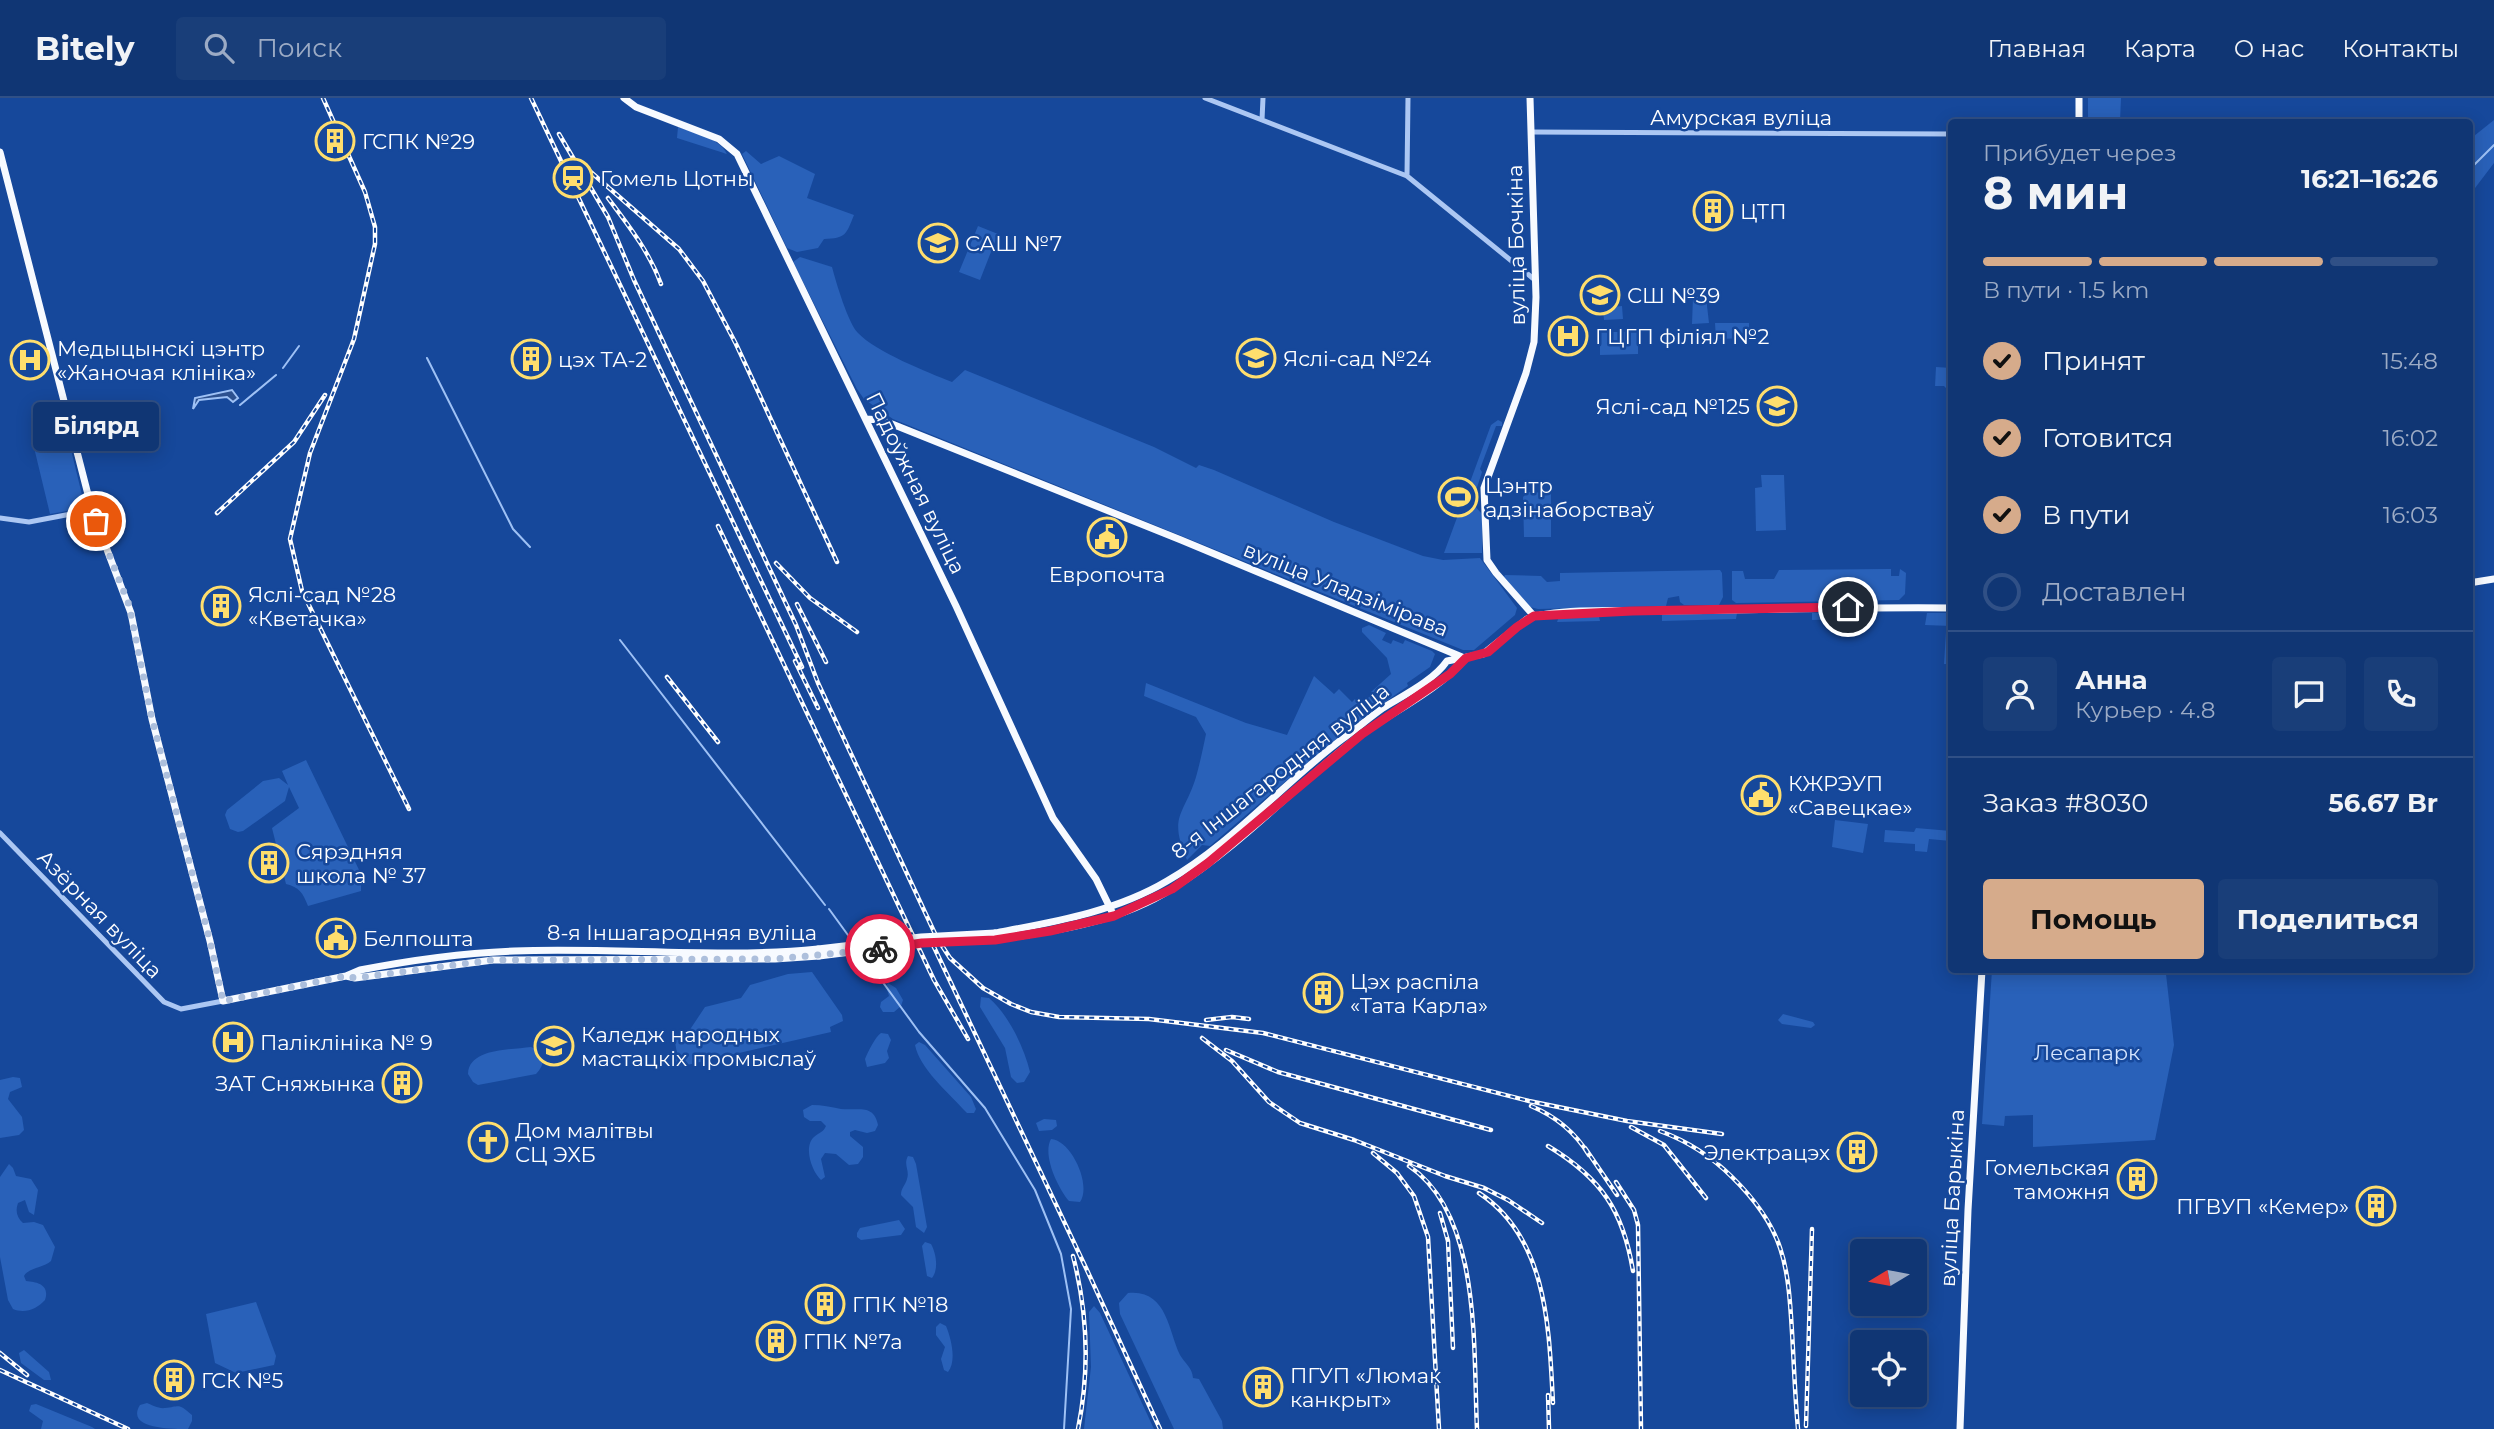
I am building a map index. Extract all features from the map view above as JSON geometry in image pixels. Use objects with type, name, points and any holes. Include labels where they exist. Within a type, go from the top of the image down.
[{"type":"main road","name":"Падоўжная вуліца","points":[[624,98],[631,105],[719,139],[737,154],[956,606],[1054,818],[1096,879],[1114,916]]},
{"type":"main road","name":"вуліца Бочкіна","points":[[1530,98],[1536,324],[1531,356],[1484,488],[1487,560],[1534,616]]},
{"type":"main road","points":[[2079,98],[2079,119]]},
{"type":"main road","points":[[0,152],[92,510],[129,605],[152,719],[223,1001]]},
{"type":"main road","name":"вуліца Уладзімірава","points":[[866,418],[892,424],[1466,658],[1488,652],[1534,616]]},
{"type":"main road","points":[[2473,582],[2494,579]]},
{"type":"main road","points":[[1534,616],[1795,608],[1948,608]]},
{"type":"main road","points":[[1441,647],[1443,667]]},
{"type":"main road","name":"8-я Іншагародняя вуліца","points":[[995,936],[1082,915],[1151,890],[1198,861],[1331,748],[1443,667],[1447,661],[1466,658]]},
{"type":"main road","name":"8-я Іншагародняя вуліца","points":[[223,1001],[346,976],[360,970],[515,951],[649,956],[819,953],[1050,931],[1114,916],[1172,889],[1208,863],[1335,755],[1450,674],[1466,658]]},
{"type":"main road","name":"вуліца Барыкіна","points":[[1960,1429],[1968,1210],[1982,973]]},
{"type":"street","points":[[1205,98],[1407,176],[1535,281]]},
{"type":"street","points":[[1262,120],[1263,98]]},
{"type":"street","points":[[1407,176],[1408,98]]},
{"type":"street","name":"Амурская вуліца","points":[[1531,132],[1948,134]]},
{"type":"street","points":[[0,518],[29,522],[92,510]]},
{"type":"street","name":"Азёрная вуліца","points":[[0,833],[158,997],[170,1006],[181,1009]]},
{"type":"street","name":"8-я Іншагародняя вуліца","points":[[181,1009],[223,1001]]},
{"type":"green space","points":[[2088,98],[2121,98],[2120,119],[2088,119]]},
{"type":"green space","points":[[2494,120],[2494,163],[2473,191],[2473,137]]},
{"type":"green space","points":[[678,127],[713,140],[724,148],[727,154],[677,138]]},
{"type":"green space","points":[[746,151],[761,164],[779,156],[815,174],[807,198],[854,215],[847,231],[837,238],[824,239],[818,248],[797,252],[787,248],[742,154]]},
{"type":"green space","points":[[978,226],[998,234],[980,280],[959,272]]},
{"type":"green space","points":[[800,257],[832,267],[854,328],[866,340],[889,354],[952,382],[965,370],[1154,447],[1196,468],[1199,465],[1214,470],[1334,522],[1423,556],[1443,560],[1480,558],[1517,608],[1515,615],[1474,650],[1463,650],[893,419],[864,399],[857,389],[793,262]]},
{"type":"green space","points":[[1693,297],[1706,297],[1709,323],[1692,324]]},
{"type":"green space","points":[[1622,306],[1623,319],[1604,320],[1603,308]]},
{"type":"green space","points":[[1715,323],[1749,323],[1749,338],[1716,339]]},
{"type":"green space","points":[[1600,332],[1638,332],[1638,354],[1600,355]]},
{"type":"green space","points":[[1936,367],[1948,368],[1948,390],[1944,386],[1935,386]]},
{"type":"green space","points":[[1498,420],[1502,422],[1502,426],[1496,426],[1480,469],[1482,472],[1472,503],[1482,514],[1482,553],[1444,553],[1491,425]]},
{"type":"green space","points":[[65,425],[82,495],[73,510],[50,514],[31,435]]},
{"type":"green space","points":[[1761,475],[1784,475],[1786,530],[1756,531],[1755,488],[1762,487]]},
{"type":"green space","points":[[1528,492],[1551,493],[1551,537],[1524,537],[1523,497]]},
{"type":"green space","points":[[1891,569],[1891,576],[1899,576],[1900,569],[1906,573],[1905,594],[1899,600],[1736,603],[1732,600],[1732,571],[1743,571],[1745,579],[1774,579],[1779,570]]},
{"type":"green space","points":[[1720,570],[1723,597],[1719,605],[1684,605],[1679,596],[1668,598],[1666,606],[1538,609],[1530,607],[1504,577],[1541,576],[1547,582],[1560,581],[1560,573]]},
{"type":"green space","points":[[1866,612],[1871,618],[1812,620],[1812,613]]},
{"type":"green space","points":[[1737,613],[1736,619],[1662,621],[1662,615]]},
{"type":"green space","points":[[1927,613],[1948,613],[1948,626],[1925,625]]},
{"type":"green space","points":[[1559,617],[1599,617],[1600,621],[1557,622]]},
{"type":"green space","points":[[1369,625],[1386,633],[1382,640],[1391,644],[1393,640],[1403,644],[1405,640],[1432,651],[1435,654],[1430,667],[1331,743],[1210,846],[1202,845],[1187,860],[1181,845],[1178,824],[1196,777],[1206,734],[1196,717],[1144,696],[1146,683],[1246,723],[1287,735],[1314,676],[1334,694],[1339,689],[1352,702],[1355,699],[1361,705],[1391,674],[1387,658],[1362,632],[1362,628]]},
{"type":"green space","points":[[1946,632],[1948,632],[1948,664],[1944,664]]},
{"type":"green space","points":[[306,760],[361,874],[361,891],[308,906],[300,891],[286,884],[272,828],[299,808],[289,787],[285,801],[243,831],[230,829],[225,815],[227,810],[263,781],[279,778],[288,785],[282,771]]},
{"type":"green space","points":[[1835,820],[1868,824],[1863,853],[1832,847]]},
{"type":"green space","points":[[1916,828],[1948,831],[1948,841],[1929,839],[1927,852],[1915,851],[1915,844],[1884,842],[1885,830],[1914,832]]},
{"type":"green space","points":[[812,972],[842,1015],[843,1021],[830,1027],[831,1032],[674,1068],[673,1062],[677,1054],[674,1035],[689,1031],[705,1007],[741,998],[750,985],[788,974]]},
{"type":"green space","name":"Лесапарк","points":[[1992,973],[2170,973],[2166,974],[2174,1045],[2155,1140],[2033,1147],[2033,1115],[2005,1116],[2004,1126],[1982,1124]]},
{"type":"green space","points":[[888,983],[896,988],[903,1000],[894,1012],[883,1012],[880,1007],[881,1002],[889,996],[886,986]]},
{"type":"green space","points":[[981,997],[989,998],[996,1005],[1014,1032],[1030,1072],[1024,1082],[1017,1083],[1011,1077],[1005,1048],[980,1007]]},
{"type":"green space","points":[[1783,1014],[1813,1022],[1815,1025],[1811,1028],[1782,1024],[1778,1020]]},
{"type":"green space","points":[[881,1033],[888,1034],[891,1040],[887,1051],[889,1058],[885,1063],[867,1067],[865,1059]]},
{"type":"green space","points":[[919,1042],[925,1045],[971,1097],[976,1109],[974,1113],[967,1113],[928,1071],[915,1045]]},
{"type":"green space","points":[[531,1047],[540,1052],[543,1059],[536,1074],[478,1085],[468,1074],[470,1065],[483,1055]]},
{"type":"green space","points":[[20,1078],[22,1087],[10,1092],[8,1099],[22,1117],[24,1130],[19,1135],[0,1138],[0,1080]]},
{"type":"green space","points":[[812,1105],[869,1111],[876,1118],[878,1125],[875,1131],[867,1133],[855,1130],[850,1132],[850,1136],[863,1147],[863,1157],[858,1164],[849,1165],[836,1154],[825,1153],[821,1159],[825,1177],[821,1180],[812,1166],[809,1147],[814,1137],[826,1126],[821,1121],[810,1121],[804,1117],[803,1110]]},
{"type":"green space","points":[[1044,1119],[1056,1120],[1057,1126],[1052,1130],[1039,1131],[1036,1123]]},
{"type":"green space","points":[[1051,1139],[1066,1147],[1078,1164],[1083,1185],[1080,1202],[1069,1201],[1056,1180],[1048,1154]]},
{"type":"green space","points":[[908,1156],[913,1157],[916,1164],[927,1227],[924,1233],[916,1227],[913,1207],[901,1195],[908,1176]]},
{"type":"green space","points":[[9,1164],[16,1176],[31,1179],[38,1190],[34,1215],[29,1212],[25,1200],[18,1203],[19,1219],[23,1223],[43,1225],[55,1247],[51,1261],[24,1276],[26,1281],[42,1285],[46,1291],[42,1303],[26,1311],[13,1309],[8,1300],[0,1257],[0,1177]]},
{"type":"green space","points":[[899,1220],[905,1229],[901,1235],[861,1240],[857,1237],[860,1228]]},
{"type":"green space","points":[[925,1242],[931,1244],[935,1256],[936,1270],[932,1278],[927,1276],[922,1246]]},
{"type":"green space","points":[[1128,1293],[1141,1293],[1158,1304],[1169,1323],[1180,1355],[1190,1368],[1193,1378],[1199,1379],[1222,1421],[1223,1429],[1174,1429],[1120,1314],[1119,1303]]},
{"type":"green space","points":[[256,1302],[276,1356],[274,1365],[236,1373],[215,1363],[206,1314]]},
{"type":"green space","points":[[1094,1306],[1100,1313],[1154,1429],[1084,1429],[1091,1367],[1089,1312]]},
{"type":"green space","points":[[940,1323],[946,1326],[951,1343],[953,1356],[948,1372],[944,1370],[941,1359],[945,1347],[936,1335],[936,1327]]},
{"type":"green space","points":[[24,1350],[49,1372],[51,1380],[44,1380],[21,1363],[19,1353]]},
{"type":"green space","points":[[147,1403],[160,1408],[182,1407],[192,1415],[188,1429],[162,1428],[144,1423],[137,1413],[140,1405]]},
{"type":"green space","points":[[36,1404],[95,1429],[41,1429],[43,1421],[29,1411],[31,1405]]},
{"type":"shaded area","points":[[232,390],[238,398],[233,402],[227,397],[199,400],[193,409],[195,398]]},
{"type":"waterway","points":[[2473,166],[2494,145]]},
{"type":"waterway","points":[[283,368],[299,346]]},
{"type":"waterway","points":[[427,358],[513,529],[530,547]]},
{"type":"waterway","points":[[240,405],[276,375]]},
{"type":"waterway","points":[[620,640],[825,905]]},
{"type":"waterway","points":[[829,909],[853,942]]},
{"type":"waterway","points":[[863,955],[919,1032],[985,1108],[1035,1190],[1061,1254],[1071,1309],[1064,1429]]},
{"type":"railway","points":[[323,98],[365,192],[375,227],[375,244],[354,339],[310,453],[290,539],[302,591],[409,809]]},
{"type":"railway","points":[[531,98],[802,667]]},
{"type":"railway","points":[[559,134],[608,217],[634,280],[796,625],[818,683],[937,938],[950,958],[983,988],[1031,1012],[1059,1017],[1149,1019],[1263,1033],[1529,1101],[1627,1121],[1722,1134]]},
{"type":"railway","points":[[585,167],[679,249],[703,281],[736,344],[837,562]]},
{"type":"railway","points":[[608,198],[644,249],[661,284]]},
{"type":"railway","points":[[217,513],[294,442],[325,395]]},
{"type":"railway","points":[[718,526],[934,980],[968,1039]]},
{"type":"railway","points":[[776,563],[810,598],[857,632]]},
{"type":"railway","points":[[797,604],[826,662]]},
{"type":"railway","points":[[795,661],[818,708]]},
{"type":"railway","points":[[667,677],[718,742]]},
{"type":"railway","points":[[933,945],[1160,1429]]},
{"type":"railway","points":[[1206,1020],[1232,1017],[1249,1019]]},
{"type":"railway","points":[[1202,1038],[1232,1061],[1269,1102],[1300,1123],[1484,1188],[1508,1200],[1542,1223]]},
{"type":"railway","points":[[1226,1050],[1278,1072],[1491,1130]]},
{"type":"railway","points":[[1531,1106],[1564,1126],[1589,1155]]},
{"type":"railway","points":[[1631,1127],[1664,1145],[1706,1198]]},
{"type":"railway","points":[[1660,1131],[1708,1156],[1724,1170],[1749,1195],[1773,1230],[1785,1266],[1788,1286],[1798,1429]]},
{"type":"railway","points":[[1548,1146],[1582,1170],[1607,1198],[1623,1230],[1633,1271]]},
{"type":"railway","points":[[1585,1148],[1617,1195]]},
{"type":"railway","points":[[1373,1153],[1397,1173],[1414,1196],[1428,1237],[1439,1429]]},
{"type":"railway","points":[[1409,1166],[1433,1188],[1450,1217],[1462,1250],[1473,1324],[1477,1429]]},
{"type":"railway","points":[[1616,1182],[1634,1210],[1638,1225],[1641,1429]]},
{"type":"railway","points":[[1479,1193],[1502,1212],[1519,1235],[1532,1260],[1546,1316],[1553,1403]]},
{"type":"railway","points":[[1440,1213],[1448,1241],[1453,1348]]},
{"type":"railway","points":[[1806,1426],[1812,1229]]},
{"type":"railway","points":[[1073,1256],[1082,1299],[1086,1342],[1078,1429]]},
{"type":"railway","points":[[0,1353],[27,1375]]},
{"type":"railway","points":[[0,1370],[128,1429]]},
{"type":"railway","points":[[1548,1395],[1549,1429]]},
{"type":"way so far","points":[[96,521],[129,605],[152,719],[223,1001],[346,976],[355,978],[471,962],[516,959],[775,959],[880,949]]},
{"type":"place","name":"ГСПК №29","points":[[335,141]]},
{"type":"place","name":"Гомель Цотны","points":[[573,178]]},
{"type":"place","name":"ЦТП","points":[[1713,211]]},
{"type":"place","name":"САШ №7","points":[[938,243]]},
{"type":"place","name":"СШ №39","points":[[1600,295]]},
{"type":"place","name":"ГЦГП філіял №2","points":[[1568,336]]},
{"type":"place","name":"Яслі-сад №24","points":[[1256,358]]},
{"type":"place","name":"цэх ТА-2","points":[[531,359]]},
{"type":"place","name":"Медыцынскі цэнтр «Жаночая клініка»","points":[[30,360]]},
{"type":"place","name":"Яслі-сад №125","points":[[1777,406]]},
{"type":"place","name":"Цэнтр адзінаборстваў","points":[[1458,497]]},
{"type":"place","name":"Білярд","points":[[96,521]]},
{"type":"place","name":"Европочта","points":[[1107,537]]},
{"type":"place","name":"Яслі-сад №28 «Кветачка»","points":[[221,606]]},
{"type":"place","name":"КЖРЭУП «Савецкае»","points":[[1761,795]]},
{"type":"place","name":"Сярэдняя школа № 37","points":[[269,863]]},
{"type":"place","name":"Белпошта","points":[[336,938]]},
{"type":"place","name":"Цэх распіла «Тата Карла»","points":[[1323,993]]},
{"type":"place","name":"Паліклініка № 9","points":[[233,1042]]},
{"type":"place","name":"Каледж народных мастацкіх промыслаў","points":[[554,1046]]},
{"type":"place","name":"ЗАТ Сняжынка","points":[[402,1083]]},
{"type":"place","name":"Дом малітвы СЦ ЭХБ","points":[[488,1142]]},
{"type":"place","name":"Электрацэх","points":[[1857,1152]]},
{"type":"place","name":"Гомельская таможня","points":[[2137,1179]]},
{"type":"place","name":"ПГВУП «Кемер»","points":[[2376,1206]]},
{"type":"place","name":"ГПК №18","points":[[825,1304]]},
{"type":"place","name":"ГПК №7а","points":[[776,1341]]},
{"type":"place","name":"ГСК №5","points":[[174,1380]]},
{"type":"place","name":"ПГУП «Люмак канкрыт»","points":[[1263,1387]]},
{"type":"route","points":[[880,949],[922,943],[995,940],[1080,925],[1114,916],[1172,889],[1208,863],[1362,734],[1450,674],[1466,658],[1488,652],[1534,616],[1632,611],[1848,607]]}]
